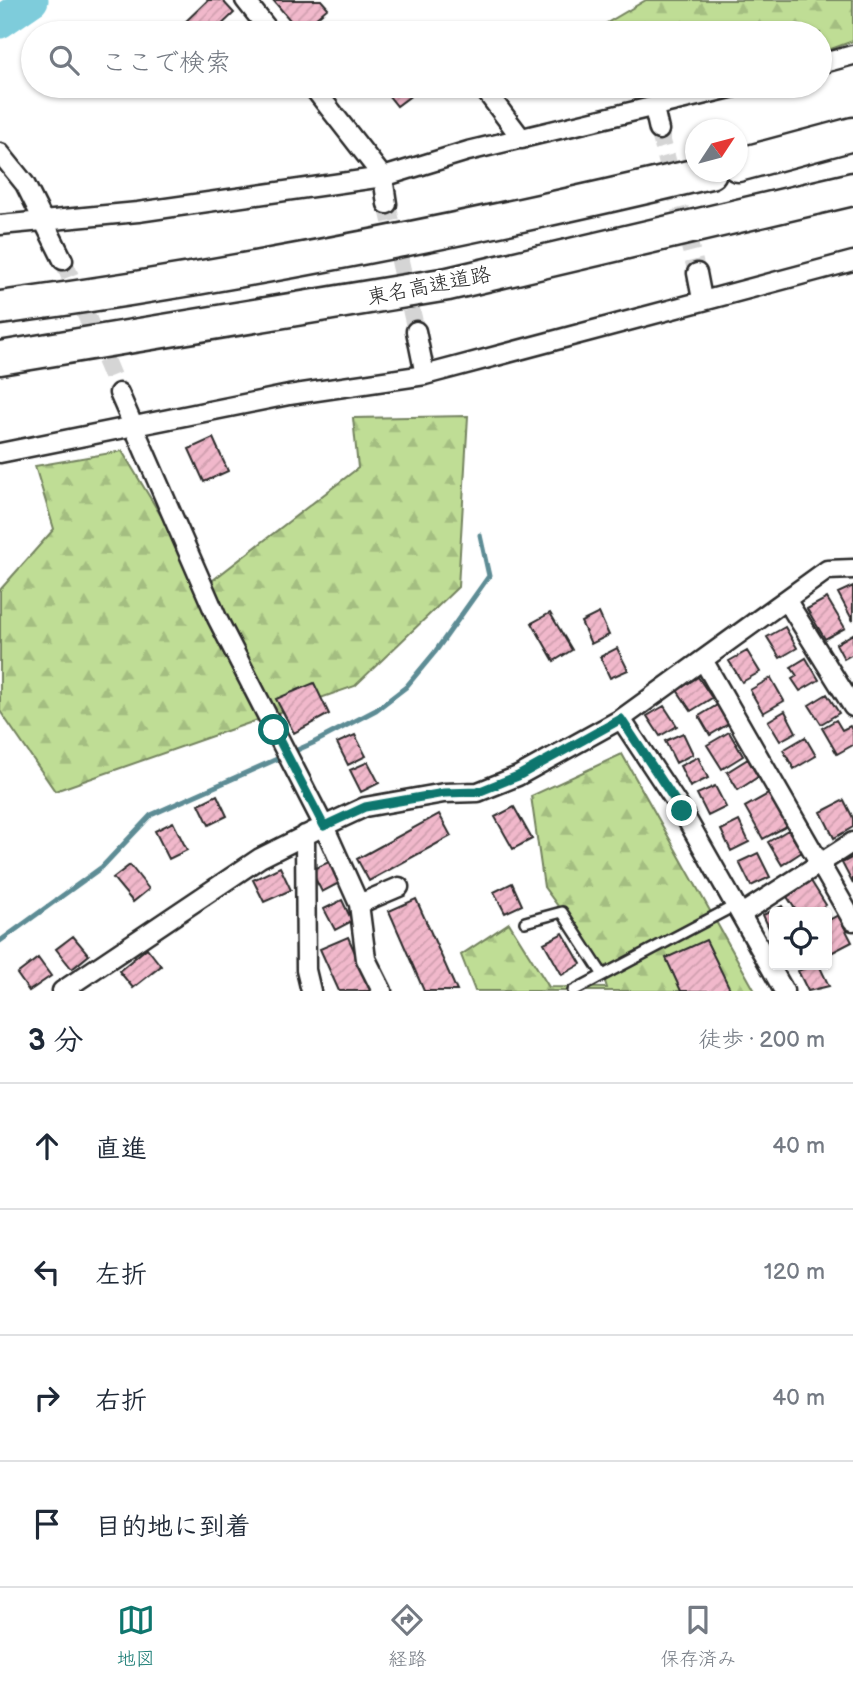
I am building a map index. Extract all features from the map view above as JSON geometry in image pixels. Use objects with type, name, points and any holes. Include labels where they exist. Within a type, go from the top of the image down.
[{"type":"highway","points":[[748,162],[853,134]]},
{"type":"highway","points":[[0,309],[148,286],[434,233],[556,209],[685,178]]},
{"type":"highway","name":"東名高速道路","points":[[0,358],[447,284],[853,189]]},
{"type":"highway","points":[[0,291],[148,274],[434,233]]},
{"type":"highway","points":[[0,378],[149,354],[447,284]]},
{"type":"street","points":[[245,0],[262,21]]},
{"type":"street","points":[[832,61],[853,55]]},
{"type":"street","points":[[321,98],[383,177],[387,204]]},
{"type":"street","points":[[490,98],[522,139]]},
{"type":"street","points":[[0,225],[138,212],[383,177],[522,139],[693,98]]},
{"type":"street","points":[[654,108],[659,130]]},
{"type":"street","points":[[0,153],[25,184],[63,260]]},
{"type":"street","points":[[0,453],[289,395],[425,375],[702,299],[853,261]]},
{"type":"street","points":[[697,273],[702,299]]},
{"type":"street","points":[[416,331],[425,375]]},
{"type":"street","points":[[119,393],[217,618],[324,826],[359,904],[366,959],[382,991]]},
{"type":"street","points":[[62,991],[260,858],[304,835],[365,807],[444,793],[478,792],[518,776],[621,719],[827,570],[853,569]]},
{"type":"street","points":[[787,601],[853,707]]},
{"type":"street","points":[[703,660],[853,921]]},
{"type":"street","points":[[621,719],[682,811],[740,909],[784,991]]},
{"type":"street","points":[[304,835],[306,970],[311,991]]},
{"type":"street","points":[[740,909],[853,842]]},
{"type":"street","points":[[359,904],[398,887]]},
{"type":"lane","points":[[573,991],[740,909]]},
{"type":"lane","points":[[525,922],[562,912],[603,975]]},
{"type":"green space","points":[[646,0],[853,0],[853,41],[832,49],[832,21],[610,21]]},
{"type":"green space","points":[[468,416],[458,587],[355,686],[55,791],[0,711],[0,590],[54,529],[35,466],[122,451],[204,587],[358,468],[353,418]]},
{"type":"green space","points":[[622,754],[755,991],[475,991],[461,955],[509,923],[549,987],[607,988],[599,962],[544,887],[531,796]]},
{"type":"building","points":[[208,0],[222,0],[234,13],[226,21],[186,21]]},
{"type":"building","points":[[273,0],[321,0],[328,8],[313,21],[291,21]]},
{"type":"building","points":[[391,98],[408,98],[397,106]]},
{"type":"building","points":[[213,438],[228,471],[204,482],[189,449]]},
{"type":"building","points":[[853,586],[853,621],[838,593]]},
{"type":"building","points":[[827,598],[845,628],[825,639],[807,609]]},
{"type":"building","points":[[550,613],[572,650],[554,661],[532,623]]},
{"type":"building","points":[[599,613],[609,635],[591,644],[581,622]]},
{"type":"building","points":[[785,627],[797,648],[780,658],[767,637]]},
{"type":"building","points":[[853,634],[853,654],[844,659],[836,644]]},
{"type":"building","points":[[617,648],[628,670],[610,678],[600,657]]},
{"type":"building","points":[[747,651],[760,672],[742,682],[729,661]]},
{"type":"building","points":[[806,658],[819,680],[800,691],[792,679],[797,676],[791,667]]},
{"type":"building","points":[[698,677],[712,698],[691,711],[677,690]]},
{"type":"building","points":[[771,678],[784,701],[763,713],[750,690]]},
{"type":"building","points":[[314,683],[329,714],[294,733],[276,699]]},
{"type":"building","points":[[827,694],[839,713],[821,724],[809,705]]},
{"type":"building","points":[[719,704],[730,723],[710,735],[699,716]]},
{"type":"building","points":[[664,706],[677,726],[660,736],[647,716]]},
{"type":"building","points":[[785,711],[796,732],[780,741],[768,721]]},
{"type":"building","points":[[836,720],[842,730],[850,726],[853,732],[853,745],[837,754],[822,728]]},
{"type":"building","points":[[729,732],[743,756],[722,769],[707,745]]},
{"type":"building","points":[[683,733],[693,754],[676,763],[665,741]]},
{"type":"building","points":[[355,735],[366,756],[348,765],[337,743]]},
{"type":"building","points":[[805,737],[816,756],[794,769],[783,750]]},
{"type":"building","points":[[698,757],[708,778],[690,787],[680,766]]},
{"type":"building","points":[[748,759],[758,777],[738,790],[727,772]]},
{"type":"building","points":[[368,762],[379,783],[361,792],[350,770]]},
{"type":"building","points":[[715,786],[726,807],[708,816],[697,794]]},
{"type":"building","points":[[772,792],[789,825],[763,839],[745,807]]},
{"type":"building","points":[[217,795],[227,816],[209,825],[199,804]]},
{"type":"building","points":[[844,800],[853,818],[853,827],[834,838],[821,812]]},
{"type":"building","points":[[514,807],[532,839],[513,849],[495,817]]},
{"type":"building","points":[[439,814],[451,836],[369,881],[357,859]]},
{"type":"building","points":[[739,821],[749,842],[731,851],[721,830]]},
{"type":"building","points":[[173,822],[187,850],[169,859],[155,831]]},
{"type":"building","points":[[788,830],[802,852],[782,865],[768,842]]},
{"type":"building","points":[[758,853],[770,877],[751,886],[739,862]]},
{"type":"building","points":[[853,857],[853,884],[842,863]]},
{"type":"building","points":[[329,862],[339,883],[322,892],[311,870]]},
{"type":"building","points":[[130,865],[149,889],[133,902],[113,878]]},
{"type":"building","points":[[280,867],[291,890],[264,902],[253,880]]},
{"type":"building","points":[[811,881],[826,905],[794,907],[786,895]]},
{"type":"building","points":[[512,883],[522,905],[505,913],[494,892]]},
{"type":"building","points":[[416,899],[457,991],[424,991],[389,911]]},
{"type":"building","points":[[342,900],[352,921],[335,930],[324,909]]},
{"type":"building","points":[[769,912],[769,928],[763,915]]},
{"type":"building","points":[[838,915],[852,942],[832,952],[832,918]]},
{"type":"building","points":[[563,933],[581,964],[562,975],[544,943]]},
{"type":"building","points":[[73,936],[89,955],[72,969],[56,949]]},
{"type":"building","points":[[348,937],[372,991],[339,991],[320,949]]},
{"type":"building","points":[[706,940],[731,991],[681,991],[666,958]]},
{"type":"building","points":[[147,948],[161,966],[133,988],[119,971]]},
{"type":"building","points":[[38,958],[51,976],[29,991],[17,974]]},
{"type":"building","points":[[821,970],[829,986],[808,991],[798,971]]},
{"type":"waterway","points":[[0,22],[32,0]]},
{"type":"waterway","points":[[0,941],[102,867],[151,815],[313,743],[376,710],[406,687],[435,652],[489,576],[480,535]]},
{"type":"tunnel","points":[[659,130],[697,273]]},
{"type":"tunnel","points":[[387,204],[416,331]]},
{"type":"tunnel","points":[[63,260],[119,393]]},
{"type":"route","points":[[274,730],[324,826],[365,807],[444,793],[478,792],[518,776],[621,719],[682,811]]}]
